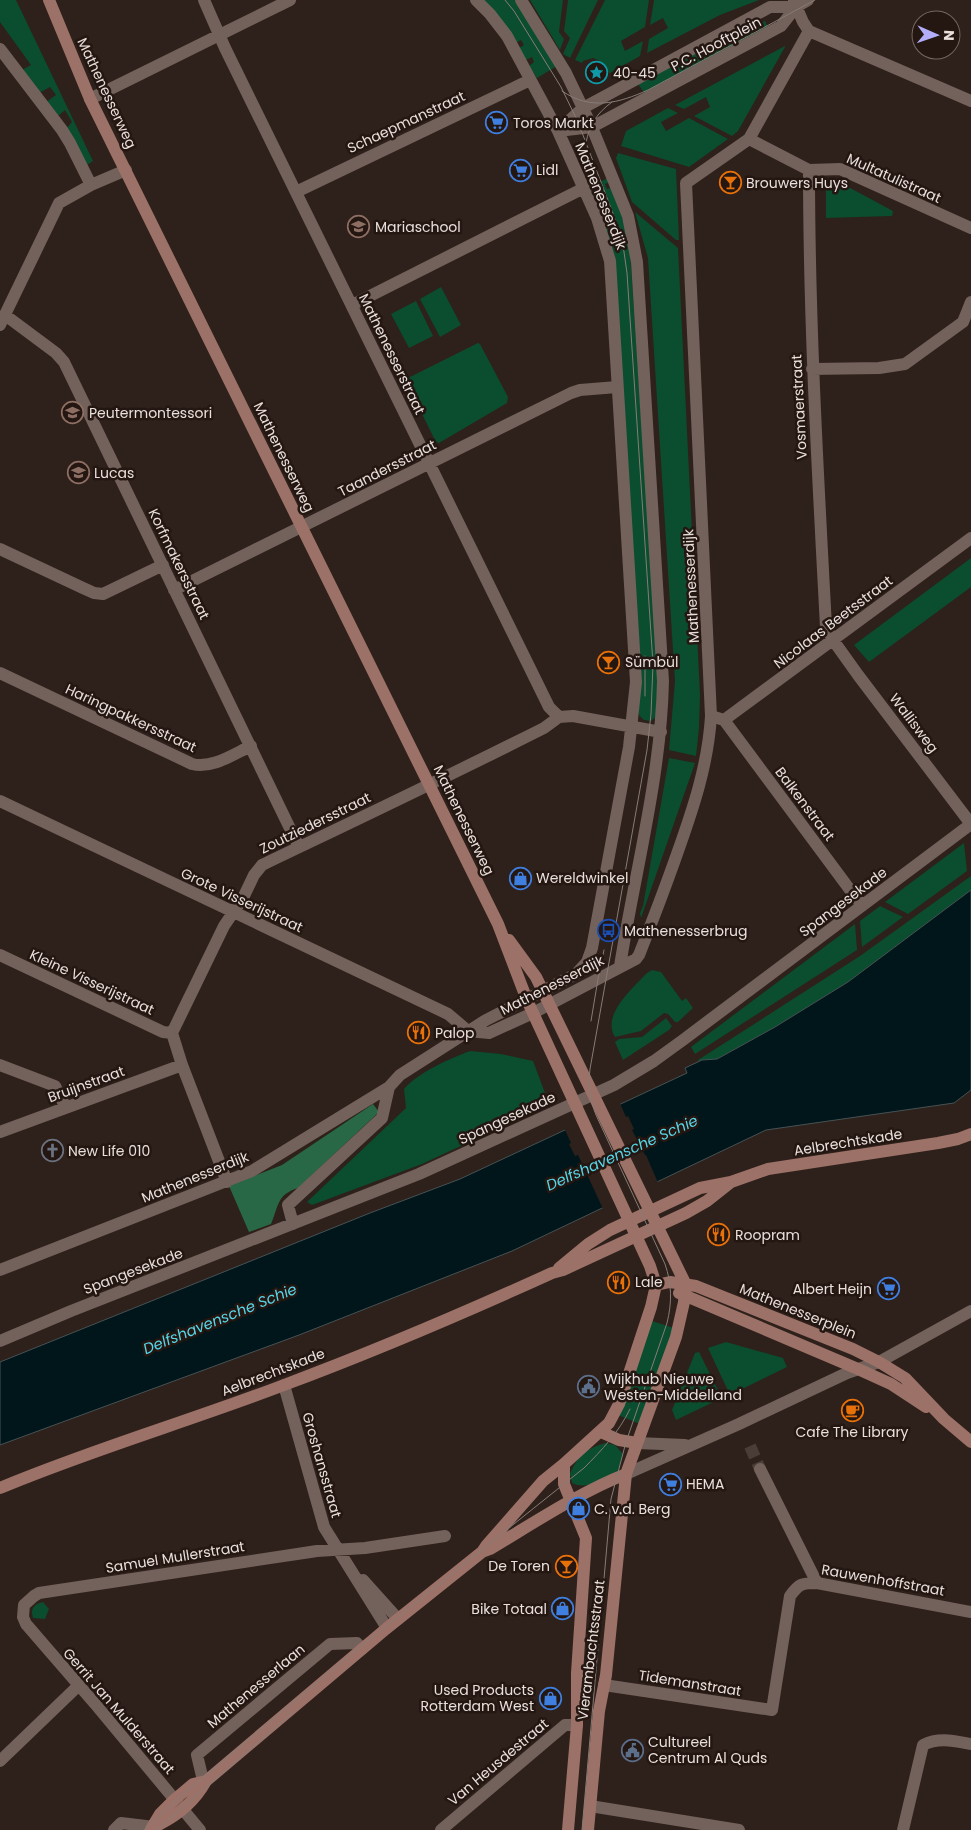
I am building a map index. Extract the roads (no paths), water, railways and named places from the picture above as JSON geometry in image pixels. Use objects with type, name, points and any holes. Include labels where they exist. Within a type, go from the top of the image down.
[{"type":"street","name":"Mathenesserweg","points":[[49,0],[90,99],[498,924],[527,1000],[647,1260],[656,1285]]},
{"type":"street","name":"Mathenesserstraat","points":[[204,0],[219,35],[549,707],[559,717]]},
{"type":"street","points":[[90,99],[290,0]]},
{"type":"street","name":"Mathenesserdijk","points":[[0,1270],[252,1171],[388,1087],[400,1075],[468,1031],[576,974],[587,962],[592,948],[632,727],[636,669],[610,256],[597,218],[558,131],[507,36],[476,0]]},
{"type":"street","name":"Mathenesserdijk","points":[[521,0],[566,73],[592,127],[628,216],[637,262],[663,681],[661,732],[620,966]]},
{"type":"street","points":[[808,0],[794,4],[809,31],[971,101]]},
{"type":"street","name":"P.C. Hooftplein","points":[[558,131],[583,108],[770,7],[794,4]]},
{"type":"street","name":"P.C. Hooftplein","points":[[558,131],[592,127],[781,26],[794,4]]},
{"type":"street","points":[[749,139],[809,31]]},
{"type":"street","points":[[0,49],[62,130],[91,185]]},
{"type":"street","name":"Schaepmanstraat","points":[[296,192],[530,80]]},
{"type":"street","name":"Mathenesserdijk","points":[[468,1031],[489,1034],[631,962],[639,955],[660,903],[699,788],[709,741],[711,716],[686,183],[749,139]]},
{"type":"street","name":"Multatulistraat","points":[[749,139],[809,170],[840,169],[971,228]]},
{"type":"street","points":[[2,320],[59,203],[91,185],[126,170]]},
{"type":"street","name":"Vosmaerstraat","points":[[809,170],[808,247],[812,368],[826,627],[833,640]]},
{"type":"street","points":[[352,305],[584,188]]},
{"type":"street","points":[[812,368],[879,368],[905,364],[963,322],[971,302]]},
{"type":"street","name":"Korfmakersstraat","points":[[2,320],[56,353],[64,362],[299,847]]},
{"type":"street","name":"Taandersstraat","points":[[174,590],[571,393],[580,390],[617,387]]},
{"type":"street","name":"Nicolaas Beetsstraat","points":[[724,720],[971,538]]},
{"type":"street","points":[[0,549],[88,591],[103,594],[163,565]]},
{"type":"street","name":"Wallisweg","points":[[833,640],[971,824]]},
{"type":"street","name":"Haringpakkersstraat","points":[[0,672],[192,764],[200,766],[211,765],[250,746]]},
{"type":"street","points":[[559,717],[573,716],[661,732]]},
{"type":"street","points":[[711,716],[724,720]]},
{"type":"street","name":"Zoutziedersstraat","points":[[172,1033],[224,926],[243,898],[254,874],[262,865],[544,728],[559,717]]},
{"type":"street","name":"Balkenstraat","points":[[724,720],[862,906]]},
{"type":"street","name":"Grote Visserijstraat","points":[[0,801],[448,1014],[468,1031]]},
{"type":"street","name":"Spangesekade","points":[[0,1341],[419,1174],[614,1085],[661,1056],[971,824]]},
{"type":"street","name":"Mathenesserweg","points":[[498,924],[536,977],[667,1250],[685,1283]]},
{"type":"street","name":"Kleine Visserijstraat","points":[[0,955],[163,1032],[172,1033]]},
{"type":"street","points":[[172,1033],[182,1065],[228,1182]]},
{"type":"street","points":[[0,1065],[55,1086],[66,1108]]},
{"type":"street","name":"Bruijnstraat","points":[[0,1132],[182,1065]]},
{"type":"street","points":[[293,1224],[288,1205],[382,1118],[388,1087]]},
{"type":"street","name":"Aelbrechtskade","points":[[552,1273],[588,1244],[632,1219],[700,1188],[731,1182],[768,1169],[938,1143],[971,1134]]},
{"type":"street","name":"Aelbrechtskade","points":[[0,1488],[43,1470],[284,1385],[423,1329],[552,1273],[564,1270],[686,1213],[708,1201],[731,1182]]},
{"type":"street","name":"Mathenesserplein","points":[[656,1285],[670,1282],[696,1286],[853,1349],[905,1378],[944,1419]]},
{"type":"street","points":[[626,1474],[676,1337],[685,1283]]},
{"type":"street","points":[[114,1830],[121,1823],[153,1829],[172,1818],[178,1805],[196,1798],[206,1781],[387,1628],[482,1552],[543,1481],[600,1432],[612,1418],[619,1404],[651,1307],[656,1285],[670,1288],[684,1297],[891,1384],[944,1419],[971,1442]]},
{"type":"street","points":[[482,1552],[490,1550],[608,1482],[858,1369],[879,1362],[971,1311]]},
{"type":"street","name":"Groshansstraat","points":[[284,1385],[324,1527],[387,1628]]},
{"type":"street","points":[[600,1432],[619,1440],[637,1443],[690,1446]]},
{"type":"street","points":[[564,1464],[563,1482],[571,1502]]},
{"type":"street","points":[[760,1469],[816,1583]]},
{"type":"street","name":"Vierambachtsstraat","points":[[588,1830],[599,1711],[604,1685],[626,1474]]},
{"type":"street","name":"Vierambachtsstraat","points":[[568,1830],[577,1725],[577,1673],[586,1538],[571,1502]]},
{"type":"street","points":[[337,1550],[365,1548],[444,1536]]},
{"type":"street","name":"Samuel Mullerstraat","points":[[23,1608],[28,1600],[39,1594],[317,1550],[337,1550]]},
{"type":"street","name":"Groshansstraat","points":[[337,1550],[398,1619]]},
{"type":"street","name":"Rauwenhoffstraat","points":[[772,1710],[790,1596],[798,1585],[816,1583],[971,1612]]},
{"type":"street","name":"Gerrit Jan Mulderstraat","points":[[23,1608],[23,1618],[26,1624],[200,1830]]},
{"type":"street","name":"Mathenesserlaan","points":[[206,1781],[202,1776],[197,1755],[330,1644],[356,1643],[362,1649]]},
{"type":"street","name":"Tidemanstraat","points":[[604,1685],[772,1710]]},
{"type":"street","points":[[0,1761],[78,1686]]},
{"type":"street","name":"Van Heusdestraat","points":[[441,1830],[565,1725],[577,1725]]},
{"type":"street","points":[[903,1830],[923,1744],[940,1739],[971,1744]]},
{"type":"street","points":[[590,1806],[739,1830]]},
{"type":"water","name":"Delfshavensche Schie","points":[[971,890],[971,1090],[954,1103],[766,1130],[512,1251],[299,1335],[0,1445],[0,1362],[370,1213],[460,1179],[687,1073],[685,1068],[702,1060],[717,1059],[775,1027],[848,982]]},
{"type":"tunnel","points":[[750,1446],[760,1469]]},
{"type":"tram line","points":[[505,0],[514,11],[561,87],[578,122],[617,224],[623,245],[627,273],[653,664],[647,750],[590,1069],[589,1087],[596,1115],[665,1264],[670,1286],[670,1308],[667,1323],[626,1442],[611,1499],[582,1830]]},
{"type":"tram line","points":[[562,91],[573,97],[594,103],[616,101],[637,95],[815,0]]},
{"type":"tram line","points":[[586,143],[594,120],[612,102]]},
{"type":"tram line","points":[[645,656],[645,696]]},
{"type":"tram line","points":[[591,1021],[604,950]]},
{"type":"tram line","points":[[144,1830],[175,1801],[360,1647],[584,1468],[615,1433],[630,1409]]},
{"type":"tram line","points":[[157,1830],[293,1712]]},
{"type":"place","name":"40-45","points":[[597,73]]},
{"type":"place","name":"Toros Markt","points":[[497,123]]},
{"type":"place","name":"Lidl","points":[[520,170]]},
{"type":"place","name":"Brouwers Huys","points":[[730,183]]},
{"type":"place","name":"Mariaschool","points":[[359,227]]},
{"type":"place","name":"Peutermontessori","points":[[73,413]]},
{"type":"place","name":"Lucas","points":[[78,473]]},
{"type":"place","name":"Sümbül","points":[[609,662]]},
{"type":"place","name":"Wereldwinkel","points":[[520,878]]},
{"type":"place","name":"Mathenesserbrug","points":[[608,931]]},
{"type":"place","name":"Palop","points":[[419,1033]]},
{"type":"place","name":"New Life 010","points":[[52,1151]]},
{"type":"place","name":"Roopram","points":[[719,1235]]},
{"type":"place","name":"Lale","points":[[619,1282]]},
{"type":"place","name":"Albert Heijn","points":[[888,1289]]},
{"type":"place","name":"Wijkhub Nieuwe Westen-Middelland","points":[[588,1387]]},
{"type":"place","name":"Cafe The Library","points":[[852,1410]]},
{"type":"place","name":"HEMA","points":[[670,1484]]},
{"type":"place","name":"C. v.d. Berg","points":[[578,1509]]},
{"type":"place","name":"De Toren","points":[[566,1566]]},
{"type":"place","name":"Bike Totaal","points":[[563,1609]]},
{"type":"place","name":"Used Products Rotterdam West","points":[[550,1698]]},
{"type":"place","name":"Cultureel Centrum Al Quds","points":[[632,1750]]}]
